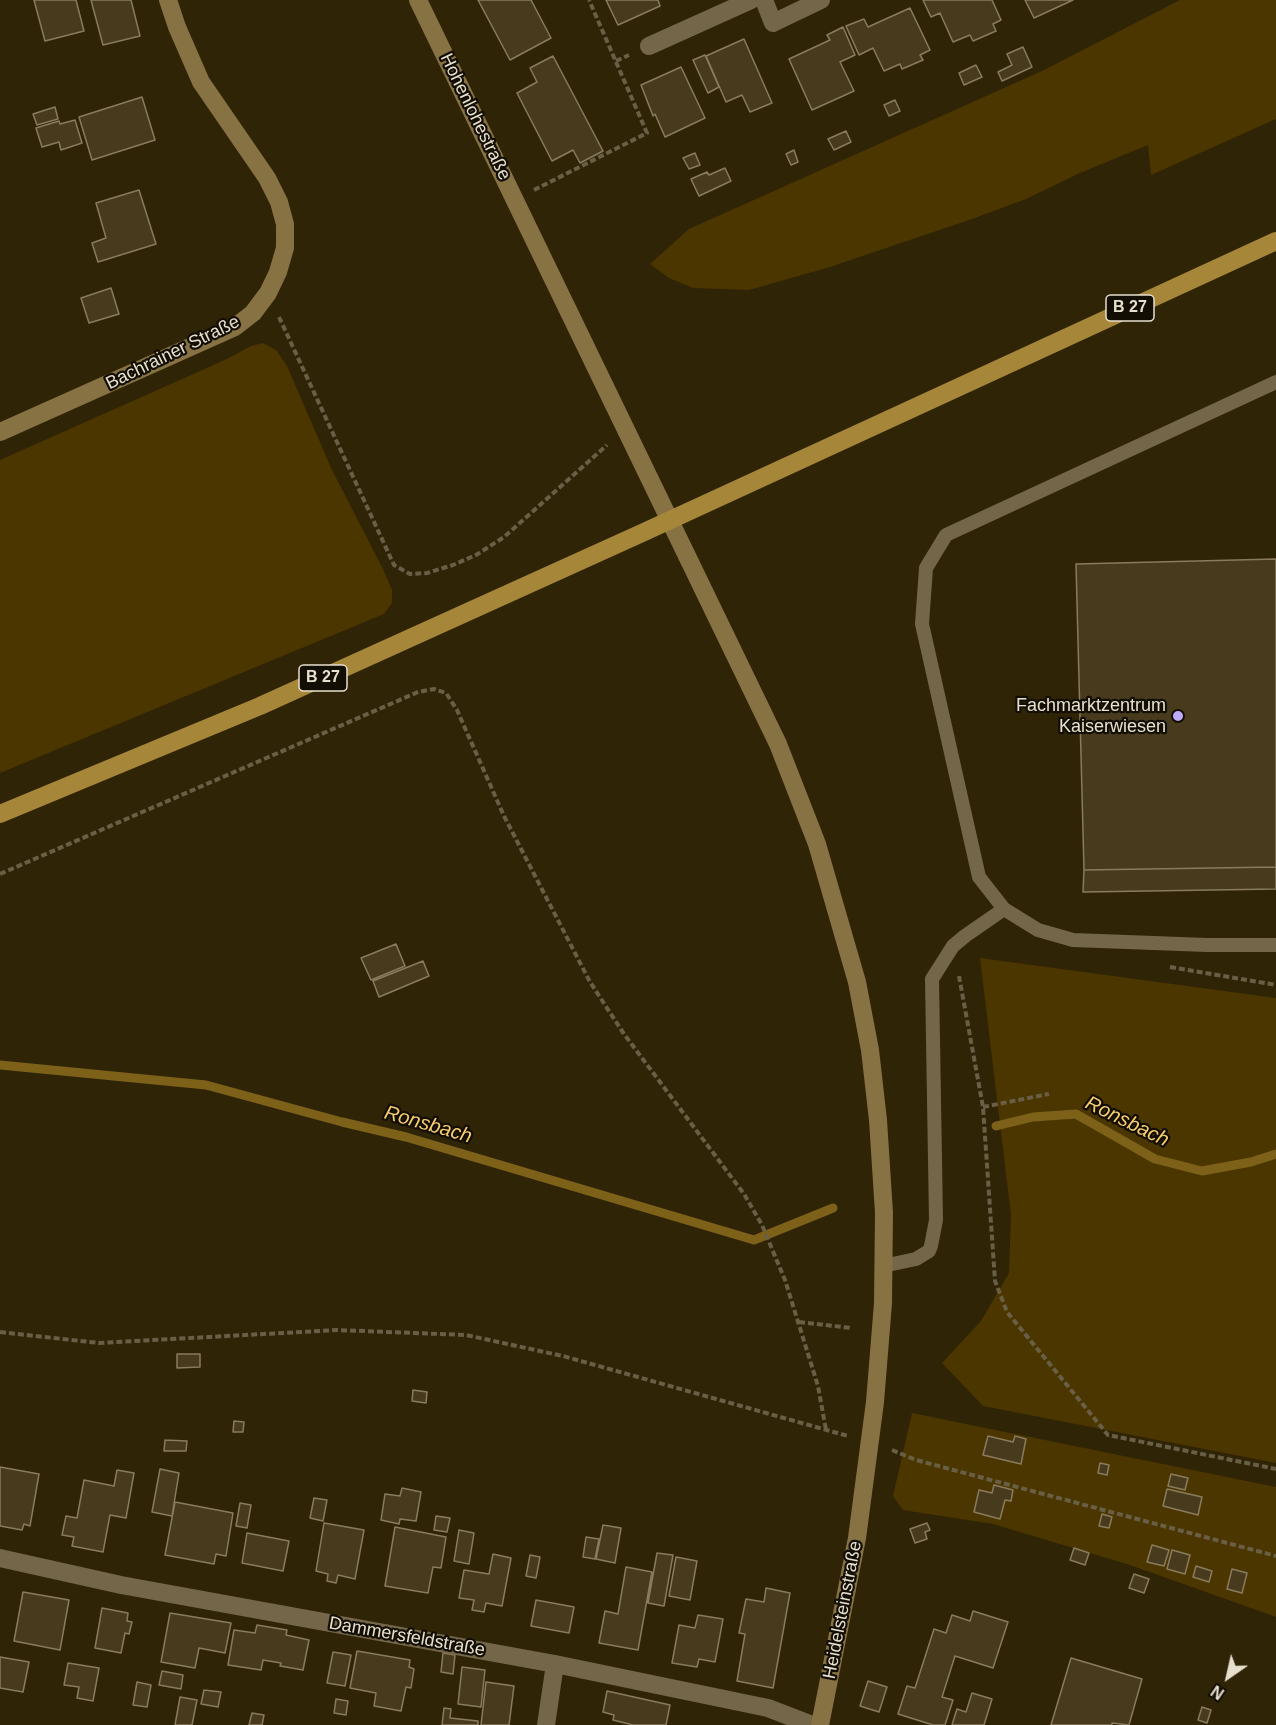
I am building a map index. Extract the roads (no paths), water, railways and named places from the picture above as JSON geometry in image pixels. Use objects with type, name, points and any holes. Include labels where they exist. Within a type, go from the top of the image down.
[{"type":"highway","name":"B 27","points":[[0,814],[304,686],[1276,241]]},
{"type":"main road","name":"Bachrainer Straße","points":[[0,432],[235,327],[253,312],[268,293],[278,272],[285,248],[285,224],[279,202],[267,178],[201,82],[168,0]]},
{"type":"main road","name":"Hohenlohestraße","points":[[418,0],[707,599]]},
{"type":"main road","name":"Heidelsteinstraße","points":[[707,599],[778,744],[817,844],[857,982],[870,1050],[878,1120],[884,1213],[881,1332],[870,1442],[857,1538],[820,1725]]},
{"type":"street","points":[[649,46],[751,0]]},
{"type":"street","points":[[764,0],[773,23],[821,0]]},
{"type":"street","name":"Dammersfeldstraße","points":[[0,1557],[121,1586],[555,1664],[768,1708],[812,1725]]},
{"type":"street","points":[[546,1725],[555,1664]]},
{"type":"lane","points":[[1276,382],[946,535],[926,568],[922,624],[979,877],[1004,909],[1038,930],[1073,940],[1276,945]]},
{"type":"lane","points":[[883,1266],[916,1259],[926,1254],[931,1246],[936,1220],[932,979],[953,946],[1004,909]]},
{"type":"waterway","name":"Ronsbach","points":[[0,1065],[206,1085],[406,1137],[754,1240],[833,1208]]},
{"type":"waterway","name":"Ronsbach","points":[[996,1126],[1033,1117],[1076,1114],[1155,1159],[1202,1171],[1251,1162],[1276,1154]]},
{"type":"place","name":"Fachmarktzentrum Kaiserwiesen","points":[[1178,716]]}]
